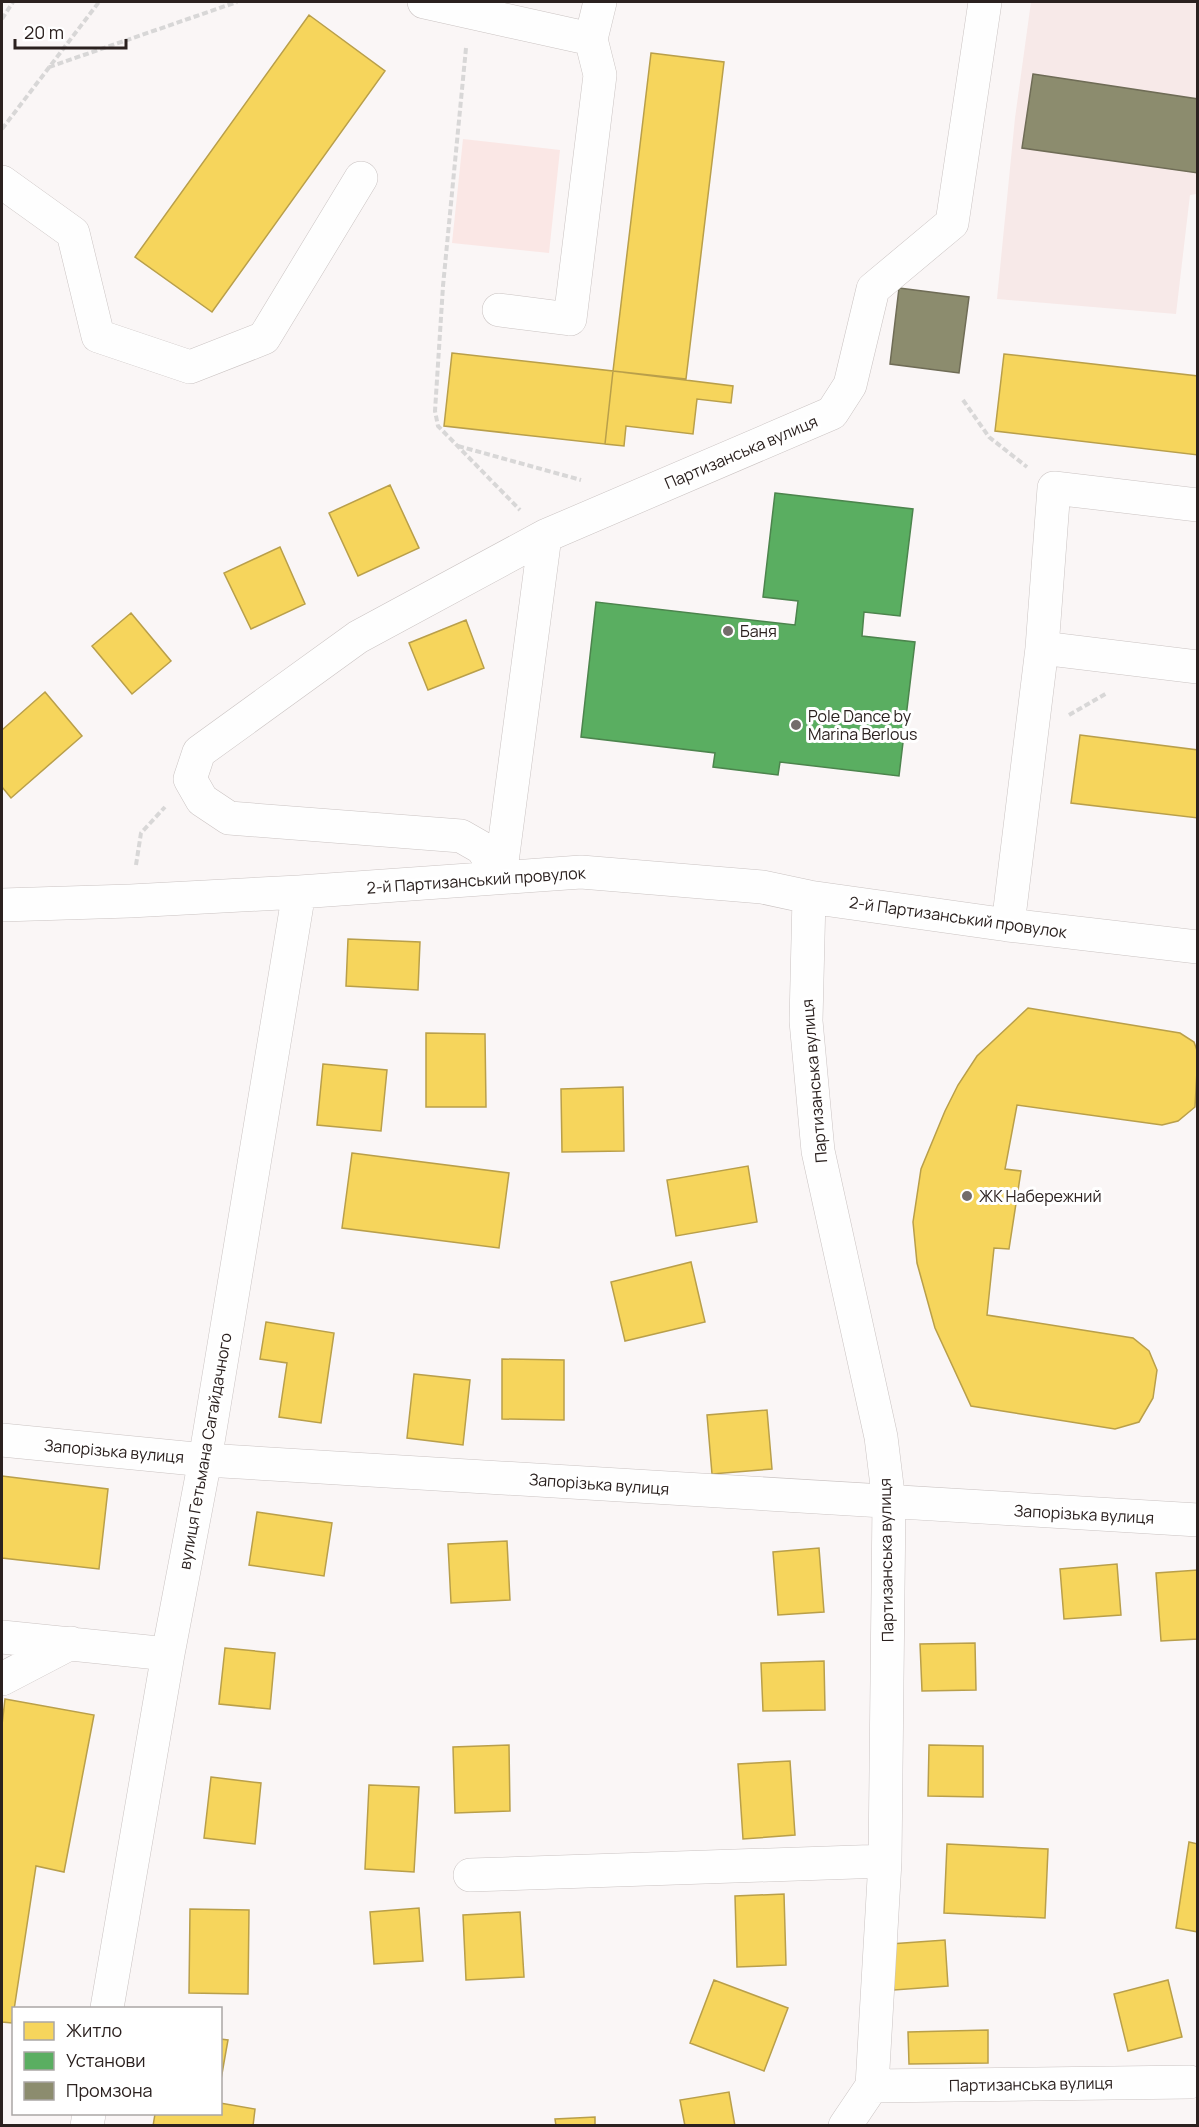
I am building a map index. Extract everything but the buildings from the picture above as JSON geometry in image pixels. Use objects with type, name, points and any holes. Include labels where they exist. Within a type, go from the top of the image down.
[{"type":"street","points":[[424,2],[591,39]]},
{"type":"street","points":[[500,310],[570,319],[600,75],[591,39],[600,2]]},
{"type":"street","name":"Партизанська вулиця","points":[[190,779],[199,752],[358,637],[545,536],[832,413],[850,386],[873,289],[952,223],[985,2]]},
{"type":"street","points":[[2,182],[73,233],[98,336],[190,368],[264,338],[361,178]]},
{"type":"street","points":[[1008,925],[1042,648],[1054,488],[1197,505]]},
{"type":"street","points":[[500,877],[545,536]]},
{"type":"street","points":[[1042,648],[1197,667]]},
{"type":"street","points":[[190,779],[202,800],[229,818],[461,836],[482,848],[500,877]]},
{"type":"street","name":"2-й Партизанський провулок","points":[[2,904],[130,901],[299,892],[581,872],[762,887],[809,897],[1008,925],[1197,947]]},
{"type":"street","name":"вулиця Гетьмана Сагайдачного","points":[[107,2007],[168,1654],[206,1460],[299,892]]},
{"type":"street","name":"Партизанська вулиця","points":[[809,897],[806,1021],[818,1151],[881,1437],[889,1502],[885,1862],[872,2086],[1195,2081]]},
{"type":"street","name":"Запорізька вулиця","points":[[2,1440],[206,1460],[1197,1520]]},
{"type":"street","points":[[2,1637],[168,1654]]},
{"type":"street","points":[[2,1679],[71,1643]]},
{"type":"street","points":[[470,1875],[885,1862]]},
{"type":"street","points":[[845,2126],[872,2086]]},
{"type":"path","points":[[2,19],[13,2]]},
{"type":"path","points":[[2,129],[99,2]]},
{"type":"path","points":[[49,67],[237,2]]},
{"type":"path","points":[[469,12],[443,286],[435,411],[438,426],[545,536]]},
{"type":"path","points":[[963,400],[989,438],[1054,488]]},
{"type":"path","points":[[458,446],[582,481]]},
{"type":"path","points":[[1031,736],[1112,691]]},
{"type":"path","points":[[130,901],[141,833],[190,779]]},
{"type":"shaded area","points":[[1031,2],[1197,2],[1197,194],[1190,195],[1176,314],[997,299],[1015,118]]},
{"type":"shaded area","points":[[463,139],[560,150],[549,253],[452,243]]},
{"type":"place","name":"Баня","points":[[728,631]]},
{"type":"place","name":"Pole Dance by Marina Berlous","points":[[796,725]]},
{"type":"place","name":"ЖК Набережний","points":[[967,1196]]}]
